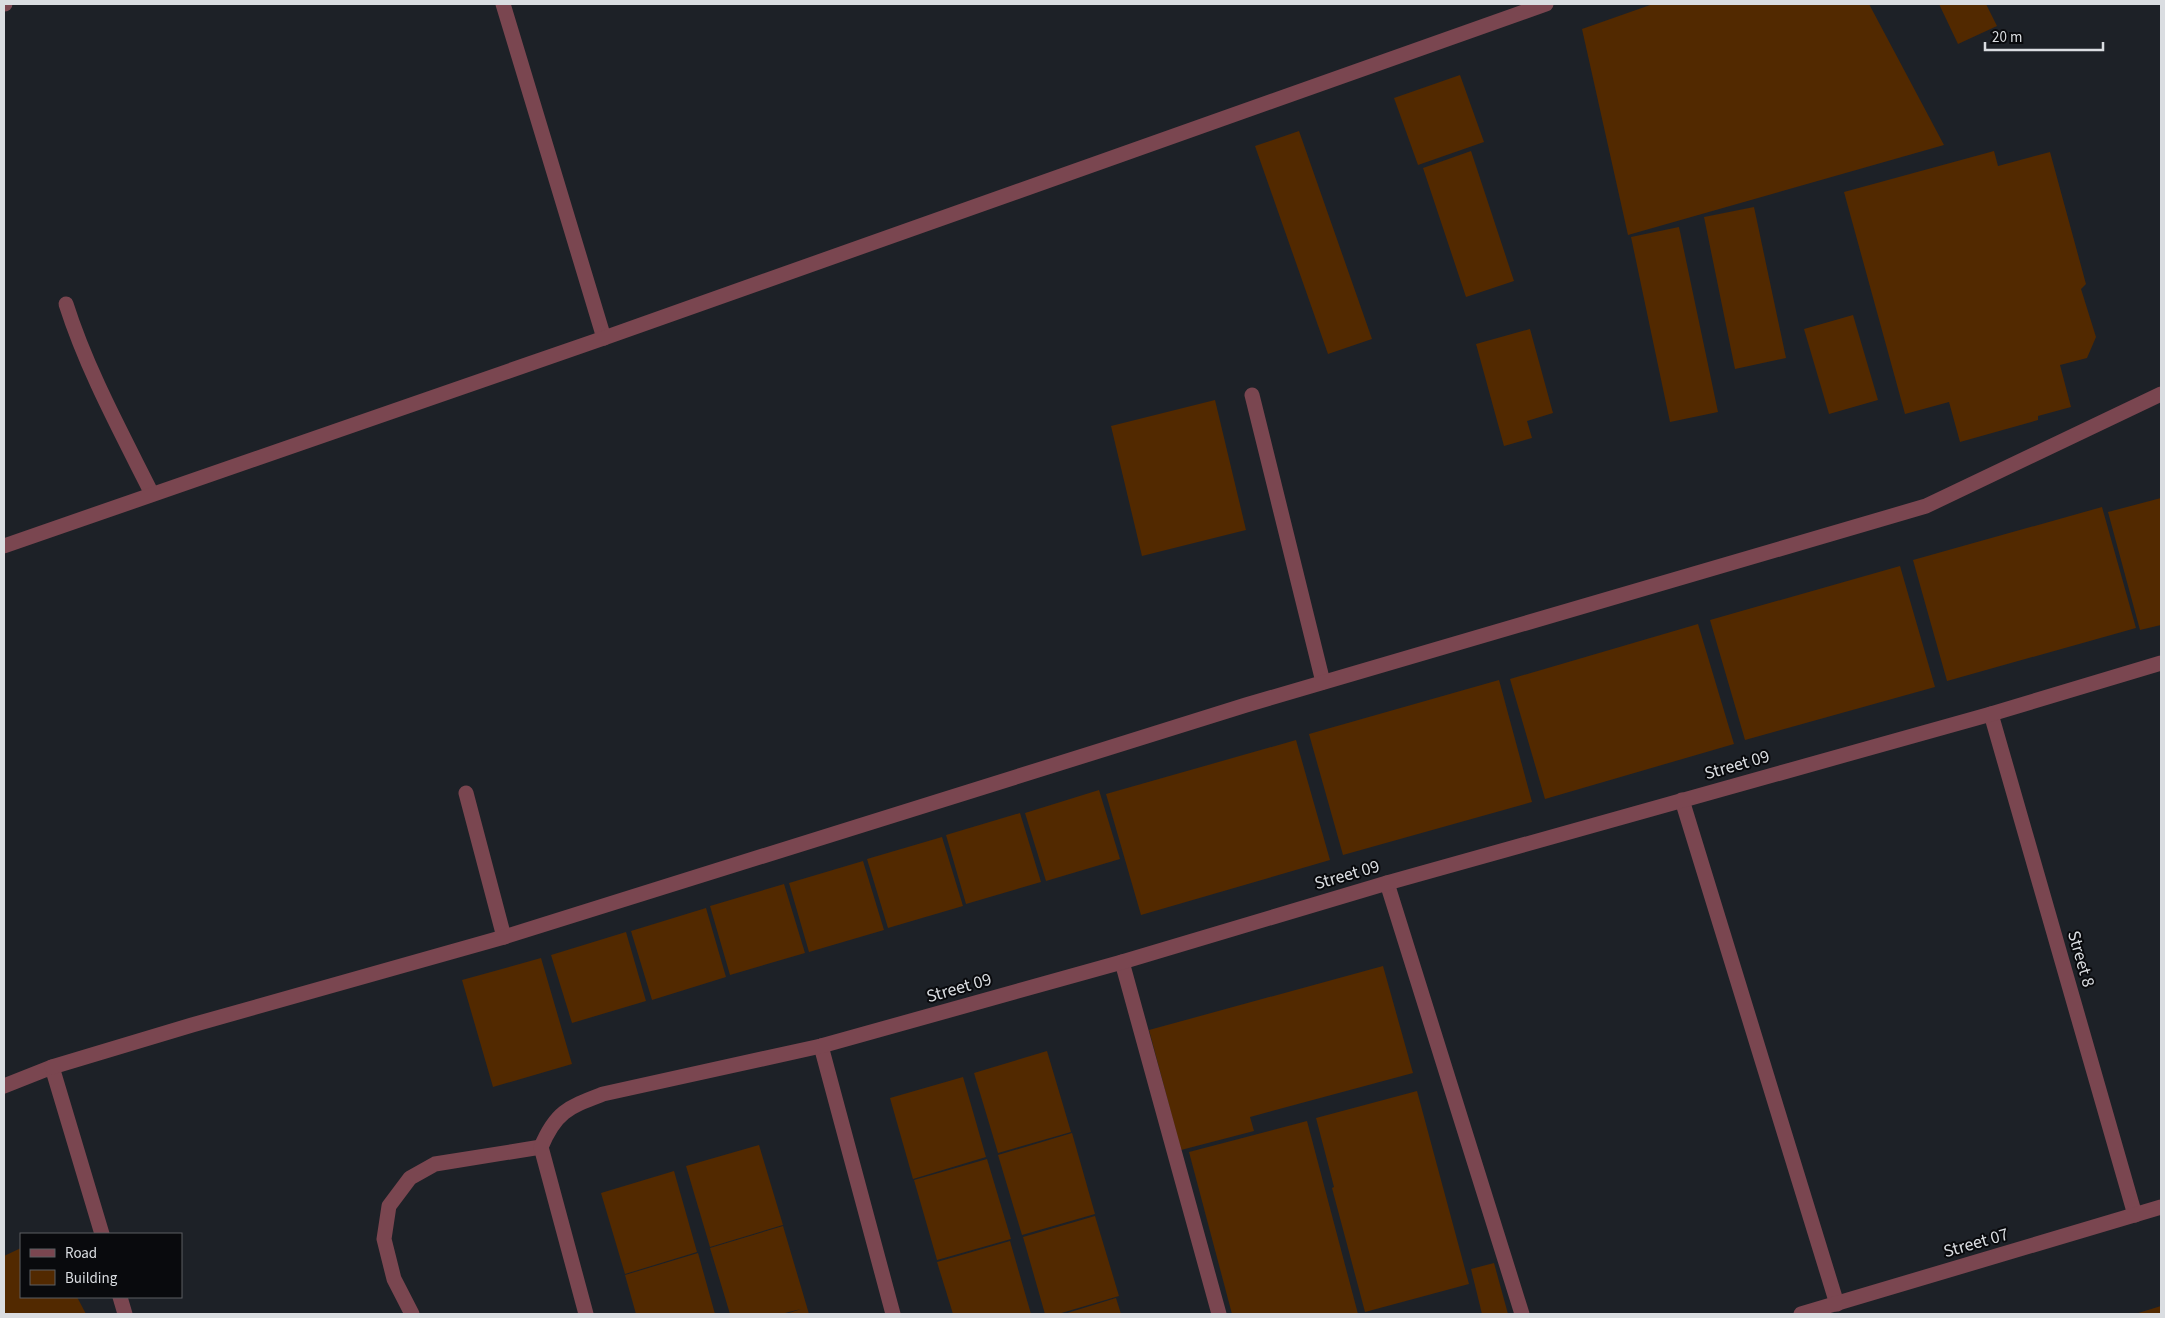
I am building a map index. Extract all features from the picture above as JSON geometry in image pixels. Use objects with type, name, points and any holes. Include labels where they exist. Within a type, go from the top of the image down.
[{"type":"street","points":[[503,4],[604,338]]},
{"type":"street","points":[[4,546],[604,338],[1546,4]]},
{"type":"street","points":[[66,304],[76,336],[152,494]]},
{"type":"street","points":[[4,1086],[52,1067],[201,1022],[504,937],[1323,682],[1926,506],[2161,394]]},
{"type":"street","points":[[1252,395],[1323,682]]},
{"type":"street","name":"Street 09","points":[[541,1146],[550,1127],[570,1107],[603,1094],[821,1046],[1122,962],[1387,883],[1991,714],[2161,663]]},
{"type":"street","name":"Street 8","points":[[1991,714],[2135,1215]]},
{"type":"street","points":[[466,792],[504,937]]},
{"type":"street","points":[[1682,800],[1837,1304]]},
{"type":"street","points":[[1387,883],[1522,1314]]},
{"type":"street","points":[[1122,962],[1220,1314]]},
{"type":"street","points":[[821,1046],[893,1314]]},
{"type":"street","points":[[52,1067],[102,1233]]},
{"type":"street","points":[[412,1314],[394,1279],[384,1239],[389,1206],[410,1178],[435,1164],[541,1146],[586,1314]]},
{"type":"street","name":"Street 07","points":[[1801,1314],[2161,1207]]},
{"type":"street","points":[[120,1298],[125,1314]]},
{"type":"building","points":[[1653,4],[1869,4],[1944,145],[1628,235],[1582,29]]},
{"type":"building","points":[[1939,4],[1986,4],[1997,26],[1958,44]]},
{"type":"building","points":[[1460,75],[1484,142],[1418,165],[1394,98]]},
{"type":"building","points":[[1299,131],[1372,339],[1328,354],[1255,146]]},
{"type":"building","points":[[1471,151],[1514,281],[1466,297],[1423,168]]},
{"type":"building","points":[[1994,151],[1998,166],[2050,152],[2086,284],[2081,289],[2096,337],[2087,358],[2060,365],[2071,407],[2038,416],[2038,420],[1960,442],[1949,402],[1905,414],[1844,192]]},
{"type":"building","points":[[1754,207],[1786,358],[1735,369],[1704,217]]},
{"type":"building","points":[[1679,227],[1718,412],[1670,422],[1631,237]]},
{"type":"building","points":[[1853,315],[1878,400],[1829,414],[1804,329]]},
{"type":"building","points":[[1530,329],[1553,413],[1527,421],[1532,438],[1504,446],[1476,344]]},
{"type":"building","points":[[1215,400],[1246,530],[1142,556],[1111,426]]},
{"type":"building","points":[[2161,498],[2161,625],[2140,630],[2108,512]]},
{"type":"building","points":[[2102,507],[2136,628],[1947,681],[1913,560]]},
{"type":"building","points":[[1900,566],[1935,687],[1745,740],[1710,620]]},
{"type":"building","points":[[1698,624],[1734,744],[1545,799],[1510,679]]},
{"type":"building","points":[[1499,680],[1532,802],[1343,855],[1309,734]]},
{"type":"building","points":[[1296,740],[1330,860],[1141,915],[1106,794]]},
{"type":"building","points":[[1099,790],[1120,859],[1046,881],[1025,813]]},
{"type":"building","points":[[1020,813],[1041,882],[966,904],[946,835]]},
{"type":"building","points":[[942,837],[963,906],[888,928],[867,859]]},
{"type":"building","points":[[863,861],[884,930],[809,952],[789,883]]},
{"type":"building","points":[[784,884],[805,953],[730,975],[710,906]]},
{"type":"building","points":[[706,908],[726,977],[652,1000],[631,931]]},
{"type":"building","points":[[626,932],[646,1001],[572,1023],[551,955]]},
{"type":"building","points":[[541,958],[572,1064],[493,1087],[462,980]]},
{"type":"building","points":[[1383,966],[1413,1073],[1250,1117],[1254,1131],[1181,1150],[1149,1030]]},
{"type":"building","points":[[1047,1051],[1071,1132],[998,1153],[974,1073]]},
{"type":"building","points":[[963,1077],[986,1157],[913,1179],[890,1098]]},
{"type":"building","points":[[1417,1091],[1469,1284],[1365,1312],[1332,1188],[1334,1187],[1316,1118]]},
{"type":"building","points":[[1307,1121],[1358,1314],[1232,1314],[1189,1152]]},
{"type":"building","points":[[1072,1133],[1095,1214],[1022,1235],[998,1155]]},
{"type":"building","points":[[759,1145],[783,1225],[710,1247],[686,1166]]},
{"type":"building","points":[[987,1159],[1011,1239],[937,1260],[914,1180]]},
{"type":"building","points":[[674,1171],[697,1252],[625,1274],[601,1193]]},
{"type":"building","points":[[1095,1216],[1119,1296],[1058,1314],[1045,1314],[1023,1237]]},
{"type":"building","points":[[783,1226],[809,1314],[786,1314],[801,1309],[781,1314],[730,1314],[710,1248]]},
{"type":"building","points":[[1010,1241],[1031,1314],[953,1314],[937,1262]]},
{"type":"building","points":[[20,1248],[20,1298],[78,1298],[86,1314],[4,1314],[4,1256]]},
{"type":"building","points":[[698,1253],[715,1314],[636,1314],[625,1275]]},
{"type":"building","points":[[1494,1263],[1508,1314],[1482,1314],[1471,1269]]},
{"type":"building","points":[[1116,1298],[1121,1314],[1064,1314]]},
{"type":"building","points":[[2161,1306],[2161,1314],[2135,1314]]}]
